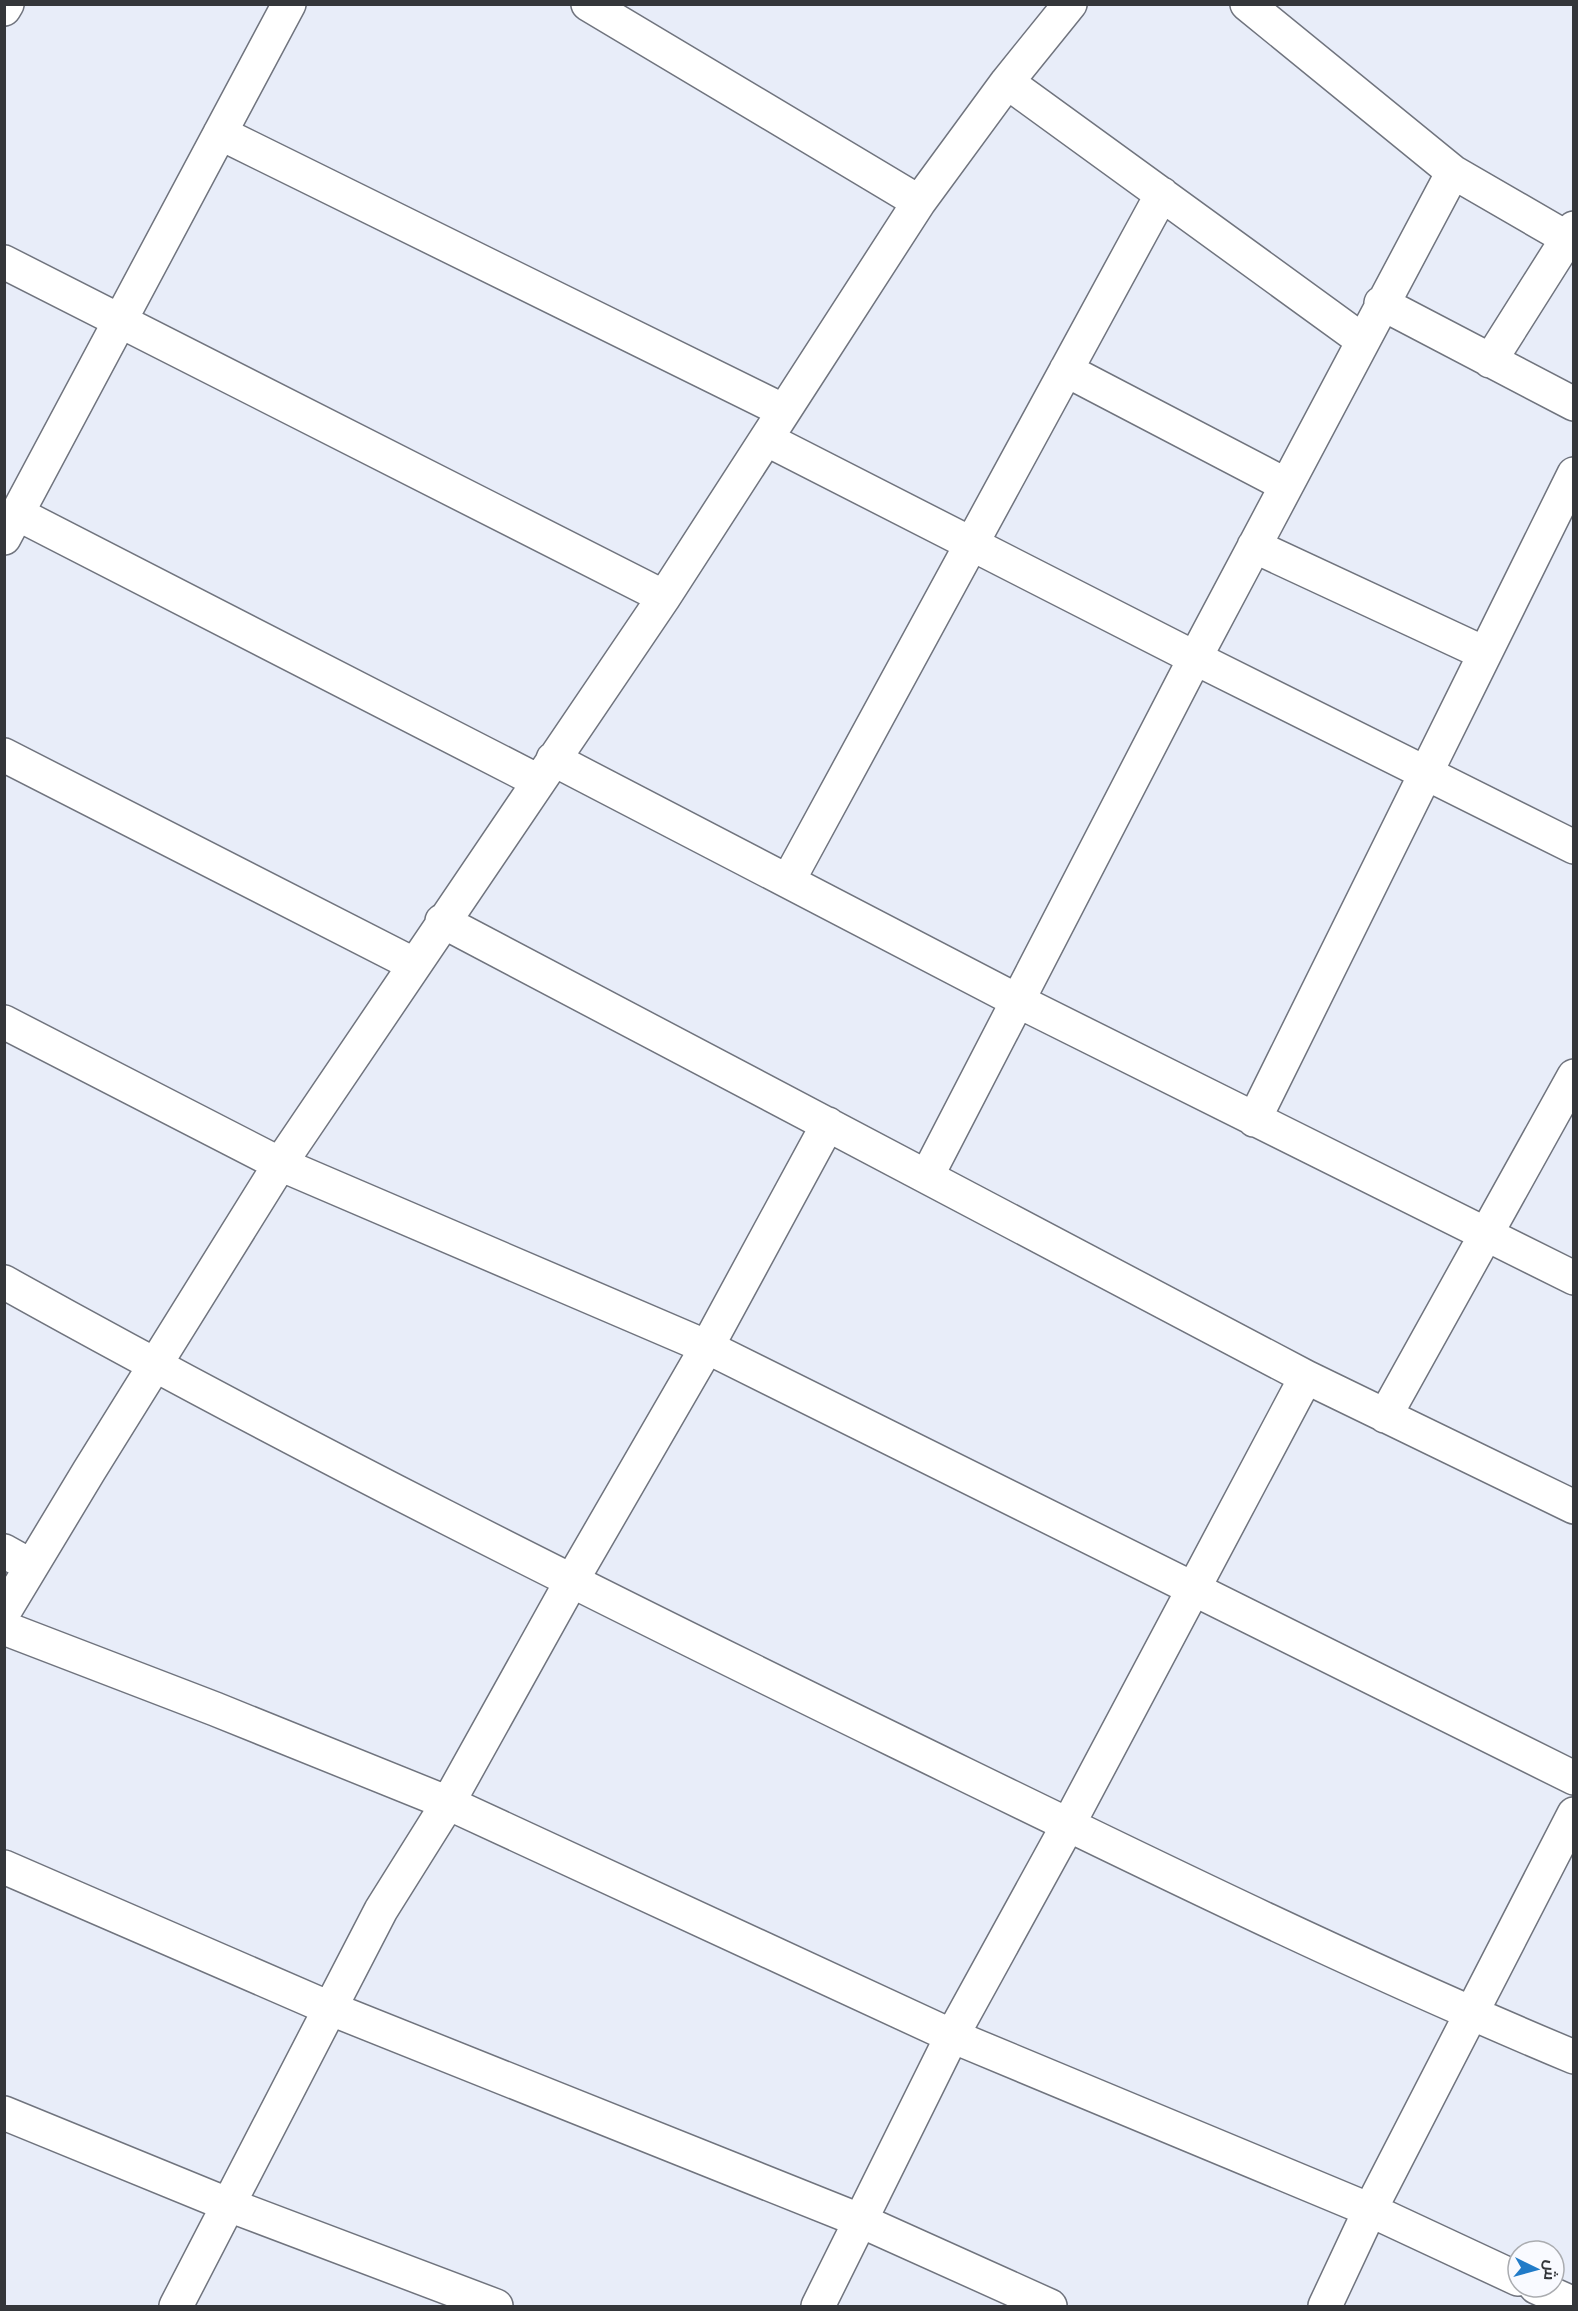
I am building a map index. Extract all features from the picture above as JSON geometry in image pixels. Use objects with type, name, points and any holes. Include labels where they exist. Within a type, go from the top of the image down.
[{"type":"street","points":[[4,9],[7,4]]},
{"type":"street","points":[[289,4],[11,526],[788,881],[1018,1001],[1574,1278]]},
{"type":"street","points":[[588,4],[919,202]]},
{"type":"street","points":[[4,1612],[18,1558],[155,1366],[280,1164],[413,963],[663,597],[919,202],[1007,82],[1070,4]]},
{"type":"street","points":[[1247,4],[1453,172],[1570,233],[1490,361]]},
{"type":"street","points":[[1007,82],[1362,340]]},
{"type":"street","points":[[220,133],[784,411]]},
{"type":"street","points":[[927,1176],[1195,658],[1381,303],[1453,172]]},
{"type":"street","points":[[788,881],[1162,195]]},
{"type":"street","points":[[4,262],[663,597]]},
{"type":"street","points":[[1381,303],[1574,404]]},
{"type":"street","points":[[1066,370],[1286,485]]},
{"type":"street","points":[[766,439],[1195,658],[1574,847]]},
{"type":"street","points":[[1254,1119],[1574,474]]},
{"type":"street","points":[[1254,546],[1484,653]]},
{"type":"street","points":[[4,755],[413,963]]},
{"type":"street","points":[[442,921],[1305,1377],[1574,1507]]},
{"type":"street","points":[[4,1022],[280,1164],[707,1347],[1574,1778]]},
{"type":"street","points":[[1385,1416],[1574,1076]]},
{"type":"street","points":[[176,2307],[381,1910],[448,1803],[571,1582],[707,1347],[828,1124]]},
{"type":"street","points":[[4,1282],[155,1366],[571,1582],[1068,1825],[1472,2015],[1574,2057]]},
{"type":"street","points":[[818,2307],[951,2036],[1068,1825],[1305,1377]]},
{"type":"street","points":[[4,1628],[215,1708],[448,1803],[951,2036],[1370,2210],[1506,2273]]},
{"type":"street","points":[[1326,2307],[1370,2210],[1574,1814]]},
{"type":"street","points":[[4,1867],[329,2008],[859,2220],[1050,2307]]},
{"type":"street","points":[[4,2113],[230,2205],[496,2307]]}]
